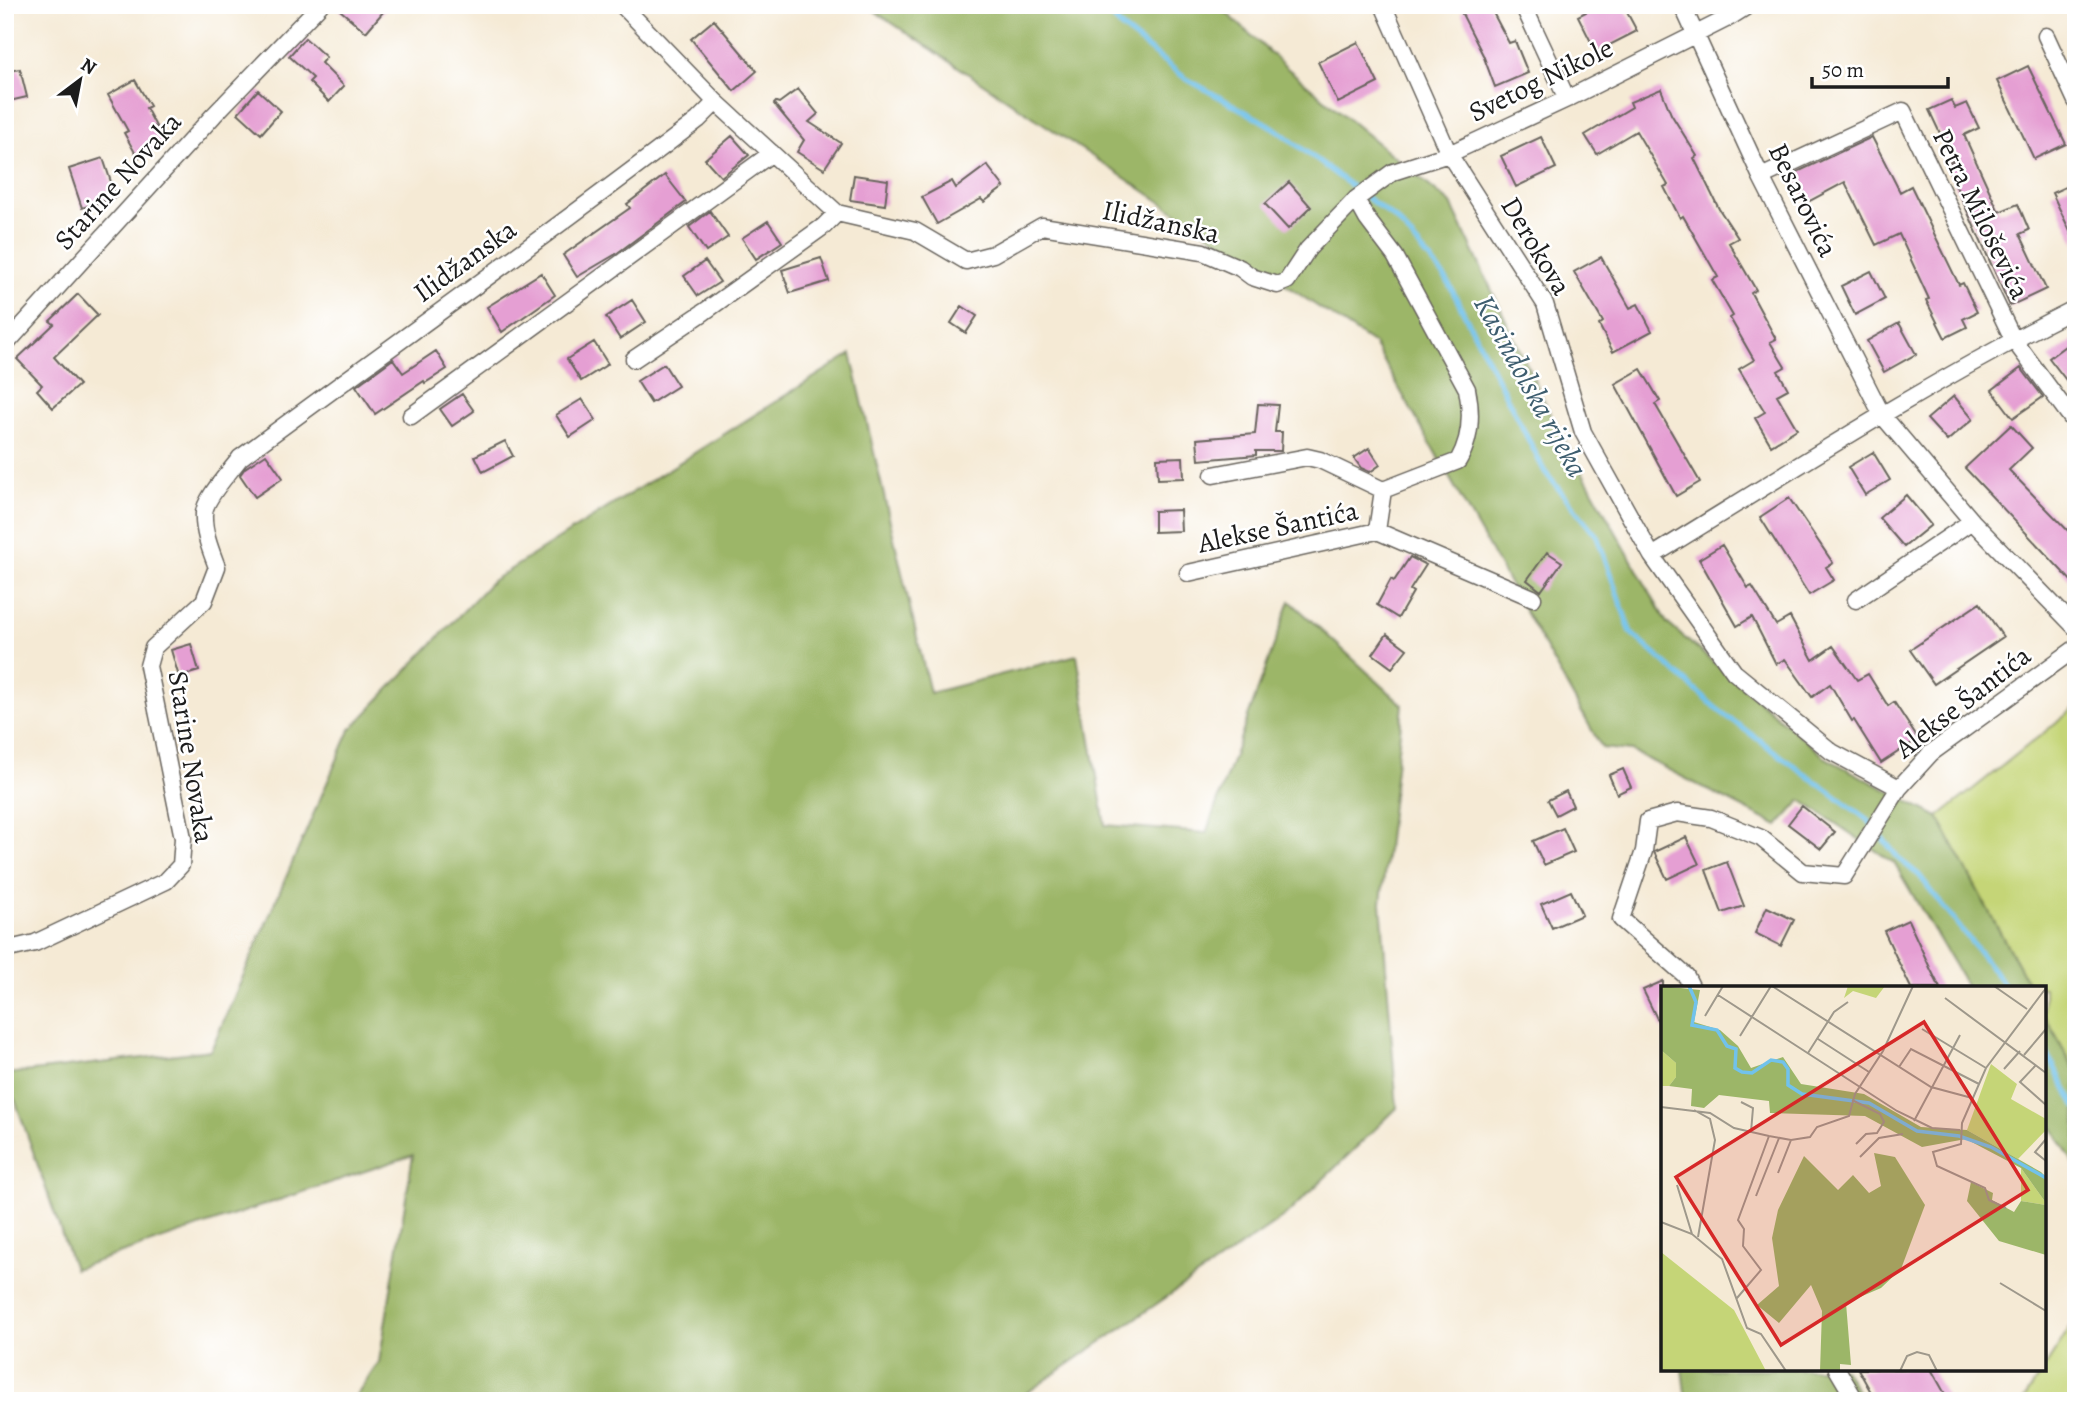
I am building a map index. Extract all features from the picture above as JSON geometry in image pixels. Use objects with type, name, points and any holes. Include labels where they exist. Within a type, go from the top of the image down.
[{"type":"street","name":"Starine Novaka","points":[[5,345],[214,115],[320,5]]},
{"type":"street","name":"Derokova","points":[[1383,5],[1449,154],[1545,304],[1583,432],[1652,556],[1734,671],[1832,752],[1899,788]]},
{"type":"street","points":[[1523,5],[1567,99]]},
{"type":"street","name":"Besarovića","points":[[1682,5],[1761,177],[1882,415],[1972,520],[2076,628]]},
{"type":"street","name":"Svetog Nikole","points":[[1356,199],[1393,172],[1449,154],[1567,99],[1695,33],[1730,18],[1749,5]]},
{"type":"street","name":"Ilidžanska","points":[[623,6],[716,102],[837,213],[915,231],[966,261],[993,254],[1042,226],[1203,252],[1240,268],[1252,277],[1277,285],[1287,281],[1308,249],[1356,199]]},
{"type":"street","points":[[2046,36],[2076,101]]},
{"type":"street","name":"Ilidžanska","points":[[240,458],[572,216],[698,120],[716,102]]},
{"type":"street","name":"Petra Miloševića","points":[[1761,177],[1903,111],[2013,339],[2076,425]]},
{"type":"street","points":[[411,416],[772,153]]},
{"type":"street","points":[[1213,475],[1307,457],[1320,460],[1383,491],[1458,461],[1464,451],[1472,410],[1458,368],[1395,256],[1367,219],[1356,199]]},
{"type":"street","points":[[634,359],[824,226],[837,213]]},
{"type":"street","name":"Petra Miloševića","points":[[2013,339],[2076,308]]},
{"type":"street","points":[[1652,556],[1882,415],[2013,339]]},
{"type":"street","name":"Starine Novaka","points":[[5,950],[35,943],[166,881],[181,865],[183,838],[148,666],[153,648],[204,601],[217,568],[209,546],[203,511],[240,458]]},
{"type":"street","points":[[1377,531],[1383,491]]},
{"type":"street","points":[[1856,600],[1972,520]]},
{"type":"street","name":"Alekse Šantića","points":[[1188,573],[1377,531],[1534,598]]},
{"type":"street","name":"Alekse Šantića","points":[[1691,986],[1686,976],[1621,919],[1644,851],[1648,821],[1677,813],[1711,818],[1761,838],[1803,872],[1844,876],[1899,788],[1931,753],[2076,648]]},
{"type":"street","points":[[1838,1371],[1856,1401]]},
{"type":"green space","points":[[865,5],[1218,5],[1287,68],[1451,204],[1553,420],[1667,623],[1826,758],[1938,817],[2029,986],[1967,986],[1894,863],[1801,800],[1778,826],[1632,751],[1602,748],[1374,344]]},
{"type":"green space","points":[[851,354],[930,693],[1077,655],[1105,825],[1206,833],[1290,601],[1403,705],[1381,903],[1397,1108],[1285,1216],[1015,1401],[353,1401],[379,1362],[413,1155],[74,1269],[6,1074],[211,1050],[350,730],[492,581]]},
{"type":"green space","points":[[2076,707],[2076,1073],[2046,1018],[2046,986],[2029,986],[1938,817]]},
{"type":"green space","points":[[2046,1018],[2076,1073],[2076,1167],[2046,1117]]},
{"type":"green space","points":[[2076,1318],[2076,1401],[2023,1401],[2042,1371],[2046,1371],[2046,1365]]},
{"type":"green space","points":[[1682,1371],[1845,1371],[1863,1401],[1686,1401]]},
{"type":"building","points":[[334,5],[389,5],[366,32]]},
{"type":"building","points":[[1474,5],[1489,5],[1509,43],[1515,41],[1528,73],[1495,87],[1483,55],[1461,12]]},
{"type":"building","points":[[1599,5],[1623,5],[1637,31],[1596,52],[1578,16]]},
{"type":"building","points":[[714,20],[757,71],[734,91],[691,39]]},
{"type":"building","points":[[305,38],[326,57],[321,63],[344,86],[329,102],[309,82],[313,78],[289,56]]},
{"type":"building","points":[[1358,42],[1378,83],[1338,103],[1318,62]]},
{"type":"building","points":[[2028,66],[2066,144],[2034,159],[1997,81]]},
{"type":"building","points":[[20,69],[27,97],[5,102],[5,72]]},
{"type":"building","points":[[135,80],[150,106],[146,108],[165,143],[138,158],[124,133],[128,131],[108,95]]},
{"type":"building","points":[[798,89],[818,114],[809,122],[841,143],[824,169],[797,152],[804,140],[774,104]]},
{"type":"building","points":[[1661,89],[1671,114],[1697,156],[1694,158],[1719,209],[1738,238],[1729,243],[1756,290],[1751,293],[1776,339],[1770,342],[1785,367],[1778,371],[1788,389],[1777,395],[1797,429],[1771,445],[1755,418],[1765,412],[1739,369],[1754,360],[1712,280],[1718,277],[1683,216],[1680,218],[1664,187],[1668,185],[1636,131],[1597,154],[1585,135],[1632,107],[1630,102]]},
{"type":"building","points":[[258,90],[281,111],[261,134],[238,113]]},
{"type":"building","points":[[1951,100],[1955,108],[1967,103],[1979,128],[1964,135],[1999,212],[2018,204],[2029,230],[2020,234],[2046,289],[2010,306],[1946,164],[1953,161],[1929,110]]},
{"type":"building","points":[[732,136],[749,155],[721,177],[705,159]]},
{"type":"building","points":[[1541,137],[1556,168],[1516,187],[1501,156]]},
{"type":"building","points":[[1872,137],[1900,192],[1911,186],[1959,285],[1963,283],[1977,312],[1963,319],[1967,327],[1945,338],[1899,234],[1876,245],[1845,182],[1808,202],[1793,174]]},
{"type":"building","points":[[103,158],[116,197],[82,208],[69,169]]},
{"type":"building","points":[[987,165],[1004,187],[984,202],[981,199],[937,224],[922,197],[952,181],[956,188]]},
{"type":"building","points":[[665,175],[686,202],[616,254],[577,277],[563,255],[630,208],[627,204]]},
{"type":"building","points":[[854,175],[888,180],[885,205],[850,200]]},
{"type":"building","points":[[1289,182],[1311,207],[1288,229],[1265,204]]},
{"type":"building","points":[[2076,182],[2076,244],[2052,193]]},
{"type":"building","points":[[710,211],[728,237],[706,252],[689,227]]},
{"type":"building","points":[[768,221],[782,242],[756,259],[742,238]]},
{"type":"building","points":[[1601,257],[1630,308],[1638,304],[1652,331],[1613,352],[1599,325],[1603,322],[1574,272]]},
{"type":"building","points":[[821,258],[829,281],[790,293],[782,270]]},
{"type":"building","points":[[705,261],[720,282],[698,296],[684,276]]},
{"type":"building","points":[[1871,271],[1885,299],[1855,315],[1841,286]]},
{"type":"building","points":[[541,273],[555,295],[502,332],[487,307]]},
{"type":"building","points":[[78,294],[98,315],[54,357],[79,385],[53,408],[37,390],[42,385],[17,359],[54,324],[50,321]]},
{"type":"building","points":[[632,300],[646,322],[620,339],[606,317]]},
{"type":"building","points":[[962,306],[977,316],[966,333],[951,323]]},
{"type":"building","points":[[1899,323],[1916,354],[1884,372],[1867,341]]},
{"type":"building","points":[[2076,338],[2076,393],[2049,358]]},
{"type":"building","points":[[594,342],[608,364],[581,381],[567,359]]},
{"type":"building","points":[[436,351],[447,369],[375,414],[356,386],[393,359],[403,373]]},
{"type":"building","points":[[664,364],[678,386],[651,403],[637,381]]},
{"type":"building","points":[[2021,368],[2043,397],[2013,418],[1992,390]]},
{"type":"building","points":[[1641,369],[1660,401],[1655,404],[1700,482],[1676,496],[1615,384]]},
{"type":"building","points":[[462,394],[474,411],[452,426],[440,409]]},
{"type":"building","points":[[1954,396],[1973,419],[1947,441],[1927,419]]},
{"type":"building","points":[[582,399],[596,420],[570,437],[556,415]]},
{"type":"building","points":[[1258,404],[1278,405],[1275,432],[1282,432],[1281,451],[1256,451],[1256,455],[1199,460],[1197,439],[1255,434]]},
{"type":"building","points":[[2011,425],[2032,448],[2009,470],[2076,539],[2076,586],[1965,468]]},
{"type":"building","points":[[505,441],[513,456],[483,472],[475,456]]},
{"type":"building","points":[[1369,448],[1380,465],[1370,472],[1361,468],[1354,458]]},
{"type":"building","points":[[1873,452],[1890,480],[1865,495],[1848,467]]},
{"type":"building","points":[[266,454],[283,478],[255,497],[240,475],[245,468]]},
{"type":"building","points":[[1183,457],[1184,478],[1158,479],[1157,458]]},
{"type":"building","points":[[1906,495],[1931,525],[1904,547],[1879,518]]},
{"type":"building","points":[[1789,498],[1833,563],[1826,567],[1834,580],[1809,595],[1760,517]]},
{"type":"building","points":[[1180,510],[1181,531],[1154,532],[1154,511]]},
{"type":"building","points":[[1722,545],[1748,588],[1752,586],[1776,625],[1790,617],[1813,660],[1833,646],[1857,680],[1868,674],[1888,706],[1894,702],[1918,739],[1881,763],[1830,684],[1812,697],[1785,659],[1776,664],[1752,617],[1737,626],[1699,559]]},
{"type":"building","points":[[1547,552],[1562,562],[1541,591],[1527,580]]},
{"type":"building","points":[[1410,557],[1426,565],[1410,590],[1413,592],[1398,618],[1377,605],[1391,579],[1394,581]]},
{"type":"building","points":[[1980,603],[2003,637],[1934,684],[1910,650]]},
{"type":"building","points":[[1387,634],[1407,649],[1392,668],[1373,654]]},
{"type":"building","points":[[191,644],[199,671],[179,677],[171,650]]},
{"type":"building","points":[[1623,769],[1631,787],[1617,794],[1609,775]]},
{"type":"building","points":[[1566,791],[1573,806],[1556,815],[1548,800]]},
{"type":"building","points":[[1802,806],[1835,832],[1821,849],[1788,824]]},
{"type":"building","points":[[1563,828],[1574,852],[1544,865],[1533,841]]},
{"type":"building","points":[[1686,837],[1699,864],[1667,879],[1654,852]]},
{"type":"building","points":[[1727,862],[1744,906],[1722,913],[1706,870]]},
{"type":"building","points":[[1571,891],[1582,915],[1552,928],[1541,904]]},
{"type":"building","points":[[1767,907],[1794,920],[1781,946],[1755,933]]},
{"type":"building","points":[[1908,920],[1939,986],[1910,986],[1884,931]]},
{"type":"building","points":[[1663,981],[1661,1027],[1643,990]]},
{"type":"building","points":[[1859,1371],[1932,1371],[1949,1401],[1876,1401]]},
{"type":"waterway","name":"Kasindolska rijeka","points":[[1101,5],[1122,28],[1185,78],[1273,127],[1398,221],[1447,280],[1545,472],[1597,536],[1631,633],[1717,709],[1868,820],[1900,860],[1919,875],[2005,986]]},
{"type":"waterway","name":"Kasindolska rijeka","points":[[2046,1052],[2076,1107]]}]
